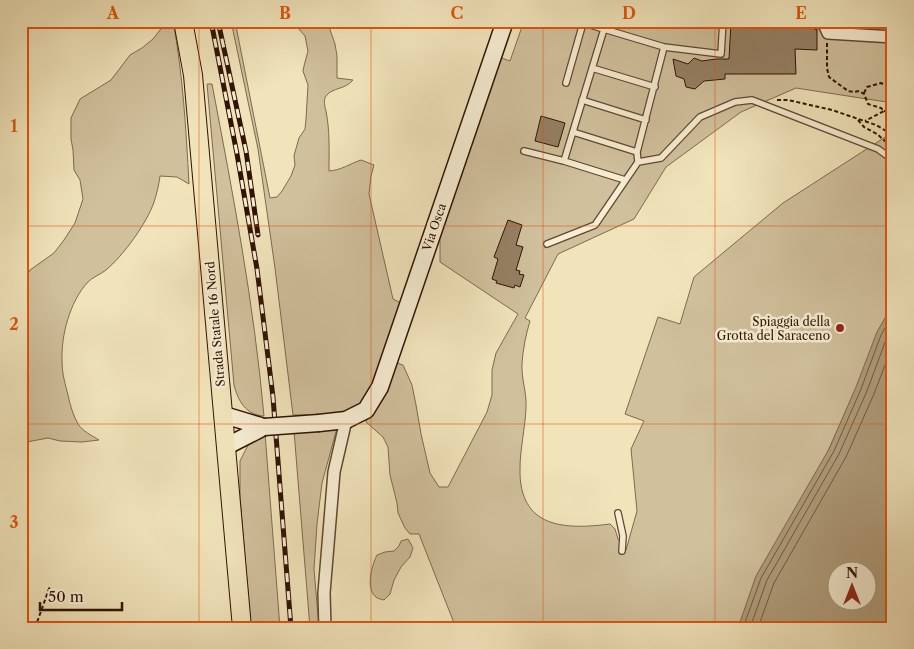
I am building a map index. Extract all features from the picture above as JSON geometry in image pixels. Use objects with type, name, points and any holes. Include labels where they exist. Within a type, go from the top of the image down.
[{"type":"main road","name":"Strada Statale 16 Nord","points":[[183,21],[193,75],[242,628]]},
{"type":"street","name":"Via Osca","points":[[264,427],[346,420],[366,410],[380,387],[505,21]]},
{"type":"street","points":[[815,21],[824,24],[828,33],[890,36]]},
{"type":"street","points":[[224,415],[264,427]]},
{"type":"street","points":[[325,628],[324,593],[334,472],[346,420]]},
{"type":"street","points":[[227,446],[264,427]]},
{"type":"lane","points":[[566,83],[580,22],[600,26],[664,47],[721,54],[723,21]]},
{"type":"lane","points":[[564,161],[592,68],[600,26]]},
{"type":"lane","points":[[547,244],[595,225],[638,162],[637,152],[664,47]]},
{"type":"lane","points":[[592,68],[655,87]]},
{"type":"lane","points":[[582,100],[646,120]]},
{"type":"lane","points":[[638,162],[661,158],[700,117],[735,102],[752,100],[878,149],[893,160]]},
{"type":"lane","points":[[573,132],[637,152]]},
{"type":"lane","points":[[524,151],[625,180]]},
{"type":"lane","points":[[618,513],[623,536],[622,551]]},
{"type":"path","points":[[828,33],[827,68],[829,77],[848,91],[859,91],[864,94],[868,104],[881,108],[884,111],[893,112]]},
{"type":"path","points":[[890,36],[886,73],[893,78]]},
{"type":"path","points":[[864,94],[867,87],[881,83],[893,89]]},
{"type":"path","points":[[752,100],[788,100],[832,110],[876,125],[893,135]]},
{"type":"path","points":[[864,121],[884,111]]},
{"type":"path","points":[[856,118],[864,127],[877,134],[893,148]]},
{"type":"path","points":[[35,628],[50,586]]},
{"type":"shaded area","points":[[167,21],[173,21],[182,82],[189,184],[177,177],[160,176],[151,210],[140,229],[113,264],[87,283],[71,309],[63,341],[62,361],[64,378],[70,402],[80,427],[99,440],[82,442],[60,441],[48,438],[21,443],[21,287],[30,270],[54,253],[64,240],[75,223],[83,199],[80,180],[74,170],[71,118],[80,99],[111,80],[130,55],[153,39]]},
{"type":"shaded area","points":[[231,21],[235,21],[270,198],[277,197],[291,176],[295,165],[294,156],[299,138],[305,129],[308,85],[303,71],[308,51],[305,36],[298,28],[296,21],[327,21],[335,44],[337,78],[353,80],[329,93],[325,99],[329,134],[329,171],[361,160],[374,165],[369,194],[393,299],[401,303],[373,382],[365,398],[353,410],[319,415],[293,415],[258,149]]},
{"type":"shaded area","points":[[524,21],[893,21],[893,103],[796,88],[741,112],[666,167],[634,219],[558,254],[525,318],[530,321],[522,363],[526,408],[520,469],[522,489],[527,503],[536,514],[547,521],[561,525],[593,526],[610,524],[615,529],[618,539],[626,550],[637,511],[631,449],[644,421],[625,414],[658,317],[680,324],[694,277],[783,203],[893,132],[893,306],[829,449],[743,628],[450,628],[454,623],[419,534],[410,534],[398,513],[390,475],[388,447],[383,437],[366,422],[394,362],[403,365],[412,385],[430,473],[439,487],[448,487],[487,412],[492,395],[492,370],[496,353],[518,314],[440,262],[440,241],[438,235],[499,57],[510,61]]},
{"type":"shaded area","points":[[207,84],[212,84],[235,208],[255,332],[264,416],[252,413],[244,406],[234,385]]},
{"type":"shaded area","points":[[337,428],[322,483],[317,524],[314,569],[319,628],[310,628],[294,431]]},
{"type":"shaded area","points":[[265,433],[280,628],[251,628],[240,497],[240,461],[250,441]]},
{"type":"shaded area","points":[[408,539],[413,548],[410,557],[401,567],[394,580],[390,594],[384,600],[378,598],[373,593],[370,583],[377,555],[394,551],[401,541]]},
{"type":"water","points":[[893,304],[893,628],[738,628],[756,576],[829,449],[877,332]]},
{"type":"building","points":[[755,21],[782,21],[782,24],[809,26],[817,30],[817,50],[795,49],[796,74],[725,74],[725,79],[704,81],[695,89],[686,87],[684,79],[676,76],[673,59],[688,64],[694,58],[702,61],[729,59],[731,23],[755,24]]},
{"type":"building","points":[[541,116],[565,123],[558,147],[535,141]]},
{"type":"building","points":[[508,220],[522,225],[516,245],[523,247],[516,270],[520,271],[519,274],[524,275],[520,287],[515,285],[514,288],[496,283],[497,281],[492,279],[498,259],[494,257]]},
{"type":"railway","points":[[211,21],[257,269],[273,397],[291,628]]},
{"type":"railway","points":[[218,21],[246,151],[258,235]]},
{"type":"place","name":"Spiaggia della Grotta del Saraceno","points":[[840,328]]}]
